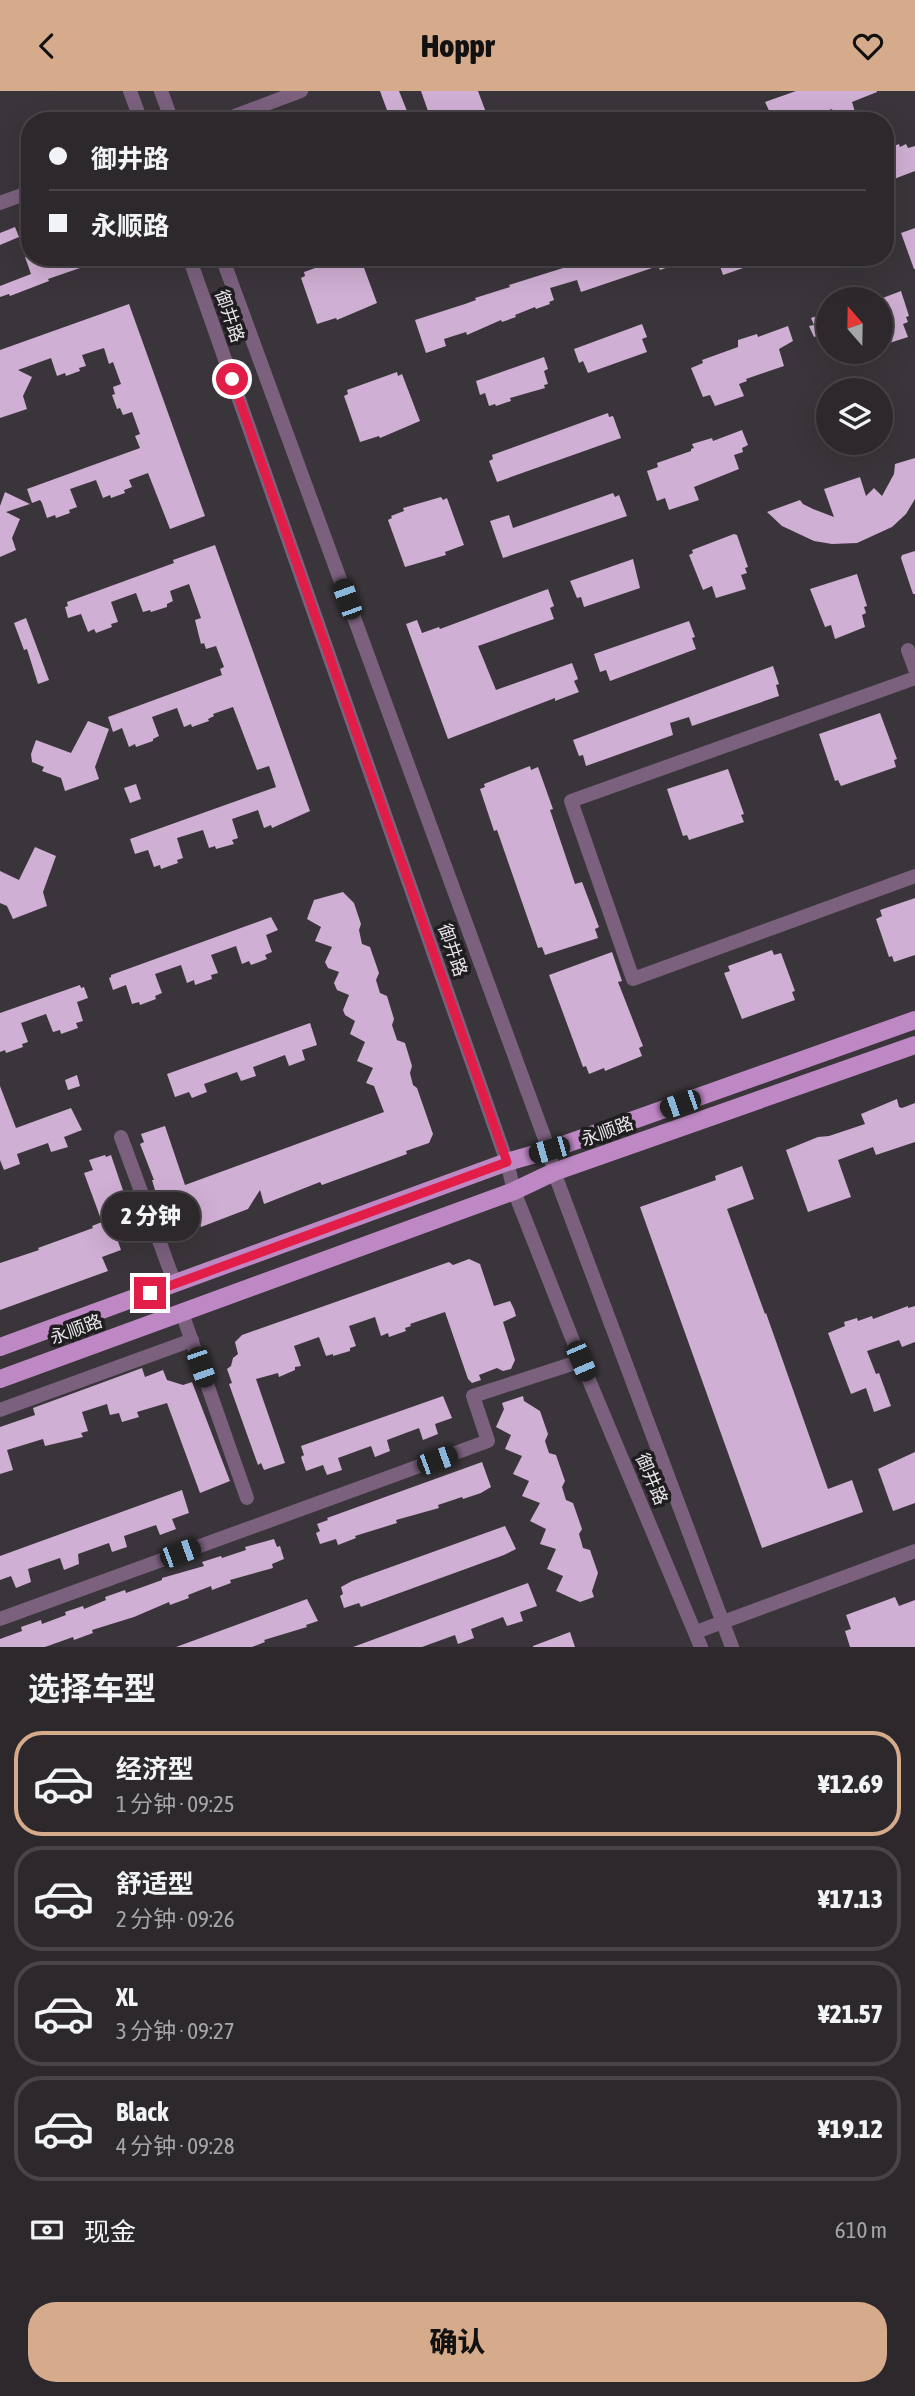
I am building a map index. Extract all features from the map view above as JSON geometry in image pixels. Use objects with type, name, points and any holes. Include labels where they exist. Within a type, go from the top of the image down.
[{"type":"main road","name":"永顺路","points":[[0,1347],[507,1162],[549,1150],[915,1020]]},
{"type":"main road","name":"永顺路","points":[[0,1379],[514,1191],[554,1173],[915,1045]]},
{"type":"street","points":[[130,91],[138,112]]},
{"type":"street","points":[[161,91],[169,112]]},
{"type":"street","points":[[245,112],[301,91]]},
{"type":"street","points":[[0,203],[21,195]]},
{"type":"street","name":"御井路","points":[[192,266],[507,1162],[514,1191],[581,1361],[701,1647]]},
{"type":"street","name":"御井路","points":[[225,266],[549,1150],[554,1173],[732,1647]]},
{"type":"street","points":[[908,650],[915,669]]},
{"type":"street","points":[[915,678],[571,801],[633,979],[915,876]]},
{"type":"street","points":[[121,1137],[175,1284]]},
{"type":"street","points":[[182,1313],[247,1499]]},
{"type":"street","points":[[0,1410],[192,1340]]},
{"type":"street","points":[[0,1619],[488,1441],[473,1397],[581,1361]]},
{"type":"street","points":[[696,1632],[915,1551]]},
{"type":"building","points":[[380,91],[399,91],[407,112],[388,112]]},
{"type":"building","points":[[421,91],[478,91],[486,112],[435,112],[428,112]]},
{"type":"building","points":[[796,91],[877,91],[852,102],[855,112],[833,112],[832,109],[824,112],[770,112],[765,102]]},
{"type":"building","points":[[894,146],[915,146],[915,171],[894,179]]},
{"type":"building","points":[[15,227],[19,237],[0,245],[0,233]]},
{"type":"building","points":[[915,228],[915,269],[914,269],[901,233]]},
{"type":"building","points":[[28,266],[86,266],[10,296],[0,297],[0,286],[31,274]]},
{"type":"building","points":[[321,266],[363,266],[377,303],[337,320],[336,318],[317,324],[301,278],[305,276],[304,272]]},
{"type":"building","points":[[569,266],[658,266],[581,292],[577,280],[550,288],[554,300],[549,302],[550,304],[536,309],[535,307],[467,335],[466,332],[444,339],[446,346],[426,353],[415,320],[476,300],[475,298],[510,287],[509,285]]},
{"type":"building","points":[[720,266],[749,266],[723,275]]},
{"type":"building","points":[[901,291],[909,316],[906,317],[908,322],[903,324],[908,337],[893,342],[893,294]]},
{"type":"building","points":[[129,304],[205,516],[170,529],[148,473],[129,480],[132,487],[111,498],[110,495],[103,498],[96,480],[70,489],[77,507],[69,510],[70,513],[47,518],[40,500],[32,503],[27,489],[140,448],[135,436],[140,434],[132,412],[123,415],[120,408],[117,409],[112,395],[115,394],[113,387],[121,384],[113,362],[109,364],[104,348],[82,355],[86,366],[66,376],[65,373],[57,376],[51,358],[18,370],[32,377],[23,396],[27,409],[0,418],[0,350]]},
{"type":"building","points":[[816,316],[814,337],[809,326],[814,325],[811,318]]},
{"type":"building","points":[[642,324],[647,337],[642,339],[647,352],[588,373],[583,361],[579,363],[574,349]]},
{"type":"building","points":[[788,326],[793,341],[779,349],[784,366],[739,384],[744,396],[715,406],[710,395],[703,397],[691,368],[703,363],[702,360],[738,347],[738,340],[757,334],[758,337]]},
{"type":"building","points":[[544,357],[548,369],[544,371],[548,384],[544,385],[545,388],[510,398],[511,401],[496,406],[489,406],[485,393],[480,395],[476,381]]},
{"type":"building","points":[[397,372],[398,376],[402,374],[420,421],[380,438],[379,436],[360,442],[344,396],[348,394],[347,390]]},
{"type":"building","points":[[608,413],[609,417],[613,416],[621,438],[497,482],[489,461],[493,459],[492,455]]},
{"type":"building","points":[[742,430],[748,445],[742,448],[743,452],[734,455],[739,469],[694,487],[699,500],[669,510],[665,498],[657,501],[647,471],[658,467],[657,463],[691,451],[694,448],[692,444],[712,438],[713,441]]},
{"type":"building","points":[[915,458],[915,499],[906,514],[892,527],[857,543],[832,544],[814,541],[782,526],[767,512],[800,500],[813,509],[834,517],[824,489],[860,477],[866,496],[874,488],[882,496],[894,474],[895,464]]},
{"type":"building","points":[[5,492],[30,504],[6,512],[20,519],[12,538],[16,550],[0,557],[0,506]]},
{"type":"building","points":[[613,493],[615,497],[619,495],[627,516],[503,558],[490,521],[509,515],[513,528]]},
{"type":"building","points":[[441,497],[443,500],[447,498],[464,545],[445,552],[446,555],[405,567],[388,520],[404,511],[403,508]]},
{"type":"building","points":[[737,535],[748,567],[745,568],[747,573],[741,575],[746,589],[716,598],[712,586],[703,590],[689,555],[693,553],[692,550]]},
{"type":"building","points":[[215,545],[310,811],[272,828],[271,825],[264,828],[258,810],[232,819],[238,838],[232,840],[234,844],[216,849],[215,846],[209,848],[203,830],[177,838],[183,858],[177,860],[178,863],[161,869],[160,865],[154,867],[148,850],[135,854],[130,839],[276,787],[269,766],[257,770],[233,707],[213,714],[209,721],[192,727],[191,724],[184,727],[177,708],[152,717],[159,736],[136,747],[135,744],[129,747],[122,728],[113,732],[108,717],[222,675],[220,669],[224,667],[216,646],[206,649],[204,643],[201,644],[195,620],[201,618],[189,584],[170,591],[173,601],[167,604],[167,607],[151,612],[143,612],[136,593],[111,602],[118,622],[96,633],[94,629],[88,632],[81,614],[68,618],[65,607],[68,606],[67,602]]},
{"type":"building","points":[[915,551],[913,594],[901,558],[902,555]]},
{"type":"building","points":[[633,559],[640,588],[584,607],[570,581]]},
{"type":"building","points":[[857,574],[867,606],[864,607],[866,613],[862,615],[865,627],[835,639],[831,625],[825,627],[810,589]]},
{"type":"building","points":[[548,589],[554,606],[550,608],[554,619],[478,646],[496,690],[572,663],[578,679],[574,681],[579,692],[555,701],[555,698],[448,739],[406,624],[417,620],[422,633],[439,627],[440,629]]},
{"type":"building","points":[[26,618],[49,680],[38,684],[27,649],[24,650],[14,623]]},
{"type":"building","points":[[689,621],[696,649],[610,681],[606,670],[600,672],[594,654]]},
{"type":"building","points":[[773,666],[779,684],[776,685],[779,696],[692,726],[689,717],[670,723],[673,735],[586,766],[583,755],[579,756],[573,740]]},
{"type":"building","points":[[880,713],[897,759],[894,760],[896,767],[841,786],[838,780],[835,781],[819,734]]},
{"type":"building","points":[[88,721],[109,729],[95,767],[99,779],[65,791],[61,778],[42,771],[44,767],[32,762],[31,754],[36,740],[71,753]]},
{"type":"building","points":[[530,766],[531,770],[538,767],[575,884],[582,882],[599,927],[595,929],[598,938],[545,955],[542,947],[538,948],[480,789],[485,787],[484,784]]},
{"type":"building","points":[[728,769],[744,814],[741,815],[744,822],[689,840],[687,835],[683,836],[667,789]]},
{"type":"building","points":[[136,784],[141,799],[130,803],[124,788]]},
{"type":"building","points":[[35,847],[56,856],[43,892],[47,906],[13,919],[7,906],[0,903],[0,871],[19,880]]},
{"type":"building","points":[[343,892],[354,903],[361,924],[359,930],[362,944],[370,947],[379,973],[376,980],[380,993],[387,996],[397,1040],[405,1043],[412,1066],[410,1073],[413,1085],[417,1088],[433,1134],[429,1143],[406,1151],[407,1154],[322,1185],[320,1182],[264,1204],[260,1190],[248,1209],[201,1227],[197,1215],[190,1218],[183,1198],[176,1201],[169,1197],[158,1200],[154,1180],[140,1144],[144,1142],[141,1134],[165,1126],[185,1185],[384,1112],[374,1086],[366,1083],[373,1068],[357,1061],[365,1042],[350,1034],[355,1021],[345,1015],[343,1010],[349,995],[337,990],[334,983],[339,972],[328,968],[325,962],[332,947],[315,941],[321,927],[307,919],[314,900]]},
{"type":"building","points":[[915,898],[915,955],[894,962],[892,956],[889,957],[876,919],[882,916],[880,910]]},
{"type":"building","points":[[271,917],[278,930],[266,935],[272,952],[265,955],[267,959],[251,965],[249,961],[242,964],[236,946],[211,955],[218,973],[211,975],[212,979],[195,985],[194,980],[187,983],[181,965],[155,974],[162,993],[155,996],[156,999],[140,1005],[139,1002],[132,1004],[126,985],[113,990],[109,978],[111,975]]},
{"type":"building","points":[[772,950],[774,955],[781,953],[795,991],[792,992],[795,1000],[742,1019],[724,973],[730,971],[728,966]]},
{"type":"building","points":[[612,952],[622,981],[618,982],[643,1046],[639,1048],[642,1056],[605,1071],[604,1068],[589,1074],[586,1066],[583,1067],[549,975]]},
{"type":"building","points":[[80,985],[81,988],[84,987],[88,998],[77,1002],[83,1021],[76,1023],[78,1028],[61,1034],[60,1030],[53,1032],[46,1014],[21,1023],[28,1042],[22,1044],[23,1047],[6,1053],[5,1050],[0,1052],[0,1013]]},
{"type":"building","points":[[310,1023],[317,1045],[302,1050],[305,1060],[289,1066],[285,1055],[253,1067],[256,1076],[241,1081],[237,1072],[204,1084],[207,1092],[192,1098],[189,1092],[175,1097],[167,1074]]},
{"type":"building","points":[[77,1075],[80,1086],[68,1090],[65,1080]]},
{"type":"building","points":[[0,1086],[16,1128],[71,1108],[82,1130],[64,1137],[68,1147],[51,1152],[48,1143],[17,1154],[20,1164],[4,1170],[0,1160]]},
{"type":"building","points":[[897,1099],[899,1107],[902,1108],[915,1103],[915,1142],[876,1155],[873,1147],[838,1160],[851,1197],[808,1212],[786,1150],[818,1137],[865,1124],[861,1114]]},
{"type":"building","points":[[111,1155],[131,1214],[126,1216],[115,1233],[121,1250],[102,1257],[108,1271],[0,1310],[0,1263],[39,1250],[38,1248],[93,1228],[92,1226],[102,1222],[84,1173],[93,1170],[89,1160]]},
{"type":"building","points":[[742,1166],[754,1199],[727,1209],[828,1489],[852,1480],[863,1512],[762,1548],[640,1207],[716,1180],[715,1176]]},
{"type":"building","points":[[469,1259],[480,1264],[494,1306],[510,1301],[514,1309],[516,1316],[503,1322],[515,1360],[511,1369],[503,1371],[497,1368],[479,1375],[481,1380],[472,1383],[468,1379],[445,1312],[410,1324],[411,1326],[405,1328],[406,1331],[389,1337],[388,1333],[381,1336],[375,1317],[349,1326],[356,1346],[350,1348],[350,1351],[333,1356],[326,1356],[319,1337],[294,1346],[301,1366],[279,1377],[278,1373],[256,1379],[285,1463],[264,1470],[261,1463],[258,1465],[229,1384],[232,1383],[227,1369],[238,1354],[235,1342],[242,1335],[449,1262],[453,1265]]},
{"type":"building","points":[[915,1306],[915,1342],[902,1347],[899,1340],[867,1351],[876,1374],[879,1373],[891,1406],[874,1412],[866,1388],[851,1394],[828,1333],[845,1326],[844,1322],[872,1316],[873,1319]]},
{"type":"building","points":[[142,1368],[145,1377],[163,1370],[167,1380],[183,1385],[192,1382],[230,1481],[200,1493],[167,1403],[137,1412],[139,1417],[122,1422],[119,1413],[110,1415],[107,1404],[82,1412],[88,1431],[81,1433],[83,1437],[45,1446],[43,1439],[7,1450],[13,1470],[0,1474],[0,1427],[35,1415],[33,1408]]},
{"type":"building","points":[[443,1396],[452,1418],[435,1424],[438,1434],[423,1440],[419,1428],[387,1440],[390,1451],[375,1457],[371,1446],[338,1458],[342,1470],[327,1475],[323,1465],[306,1471],[301,1457],[304,1455],[301,1446]]},
{"type":"building","points":[[523,1396],[524,1401],[540,1411],[548,1434],[545,1441],[549,1453],[556,1455],[565,1481],[562,1487],[566,1500],[573,1503],[582,1529],[579,1534],[583,1548],[590,1550],[598,1573],[592,1591],[594,1597],[580,1602],[556,1591],[563,1576],[547,1569],[556,1549],[540,1544],[546,1529],[530,1521],[540,1503],[522,1496],[529,1481],[513,1474],[522,1456],[505,1449],[511,1435],[496,1427],[504,1409],[502,1403]]},
{"type":"building","points":[[915,1452],[915,1503],[893,1511],[878,1469]]},
{"type":"building","points":[[482,1462],[491,1487],[481,1493],[396,1520],[397,1523],[355,1536],[356,1538],[338,1545],[336,1539],[320,1544],[316,1533],[320,1531],[317,1524],[328,1520],[327,1518]]},
{"type":"building","points":[[182,1490],[189,1513],[172,1519],[176,1529],[160,1535],[156,1525],[124,1536],[127,1547],[112,1552],[109,1543],[78,1554],[79,1564],[64,1570],[60,1558],[28,1569],[31,1582],[16,1588],[11,1576],[0,1580],[0,1556]]},
{"type":"building","points":[[505,1526],[516,1549],[361,1607],[359,1603],[344,1608],[340,1596],[343,1594],[341,1587],[352,1581]]},
{"type":"building","points":[[274,1539],[277,1547],[280,1546],[284,1559],[272,1564],[273,1568],[230,1580],[231,1583],[212,1590],[211,1586],[188,1595],[189,1598],[170,1605],[169,1602],[134,1617],[92,1630],[93,1633],[74,1640],[73,1637],[45,1647],[0,1647],[0,1639],[22,1631],[21,1627],[41,1620],[42,1624],[66,1615],[65,1612],[83,1606],[84,1609],[106,1600],[105,1597],[125,1590],[126,1593],[162,1578],[204,1566],[202,1562],[221,1556],[222,1558],[246,1550],[245,1547]]},
{"type":"building","points":[[528,1583],[537,1606],[520,1612],[523,1621],[507,1626],[503,1617],[471,1629],[474,1638],[458,1644],[455,1635],[422,1647],[353,1647]]},
{"type":"building","points":[[895,1597],[899,1606],[915,1600],[915,1647],[850,1647],[845,1631],[851,1629],[846,1615]]},
{"type":"building","points":[[307,1599],[318,1621],[306,1625],[307,1627],[264,1640],[265,1642],[252,1647],[176,1647]]},
{"type":"building","points":[[570,1632],[575,1647],[533,1647],[533,1646]]},
{"type":"route","points":[[150,1293],[507,1162],[232,379]]}]
